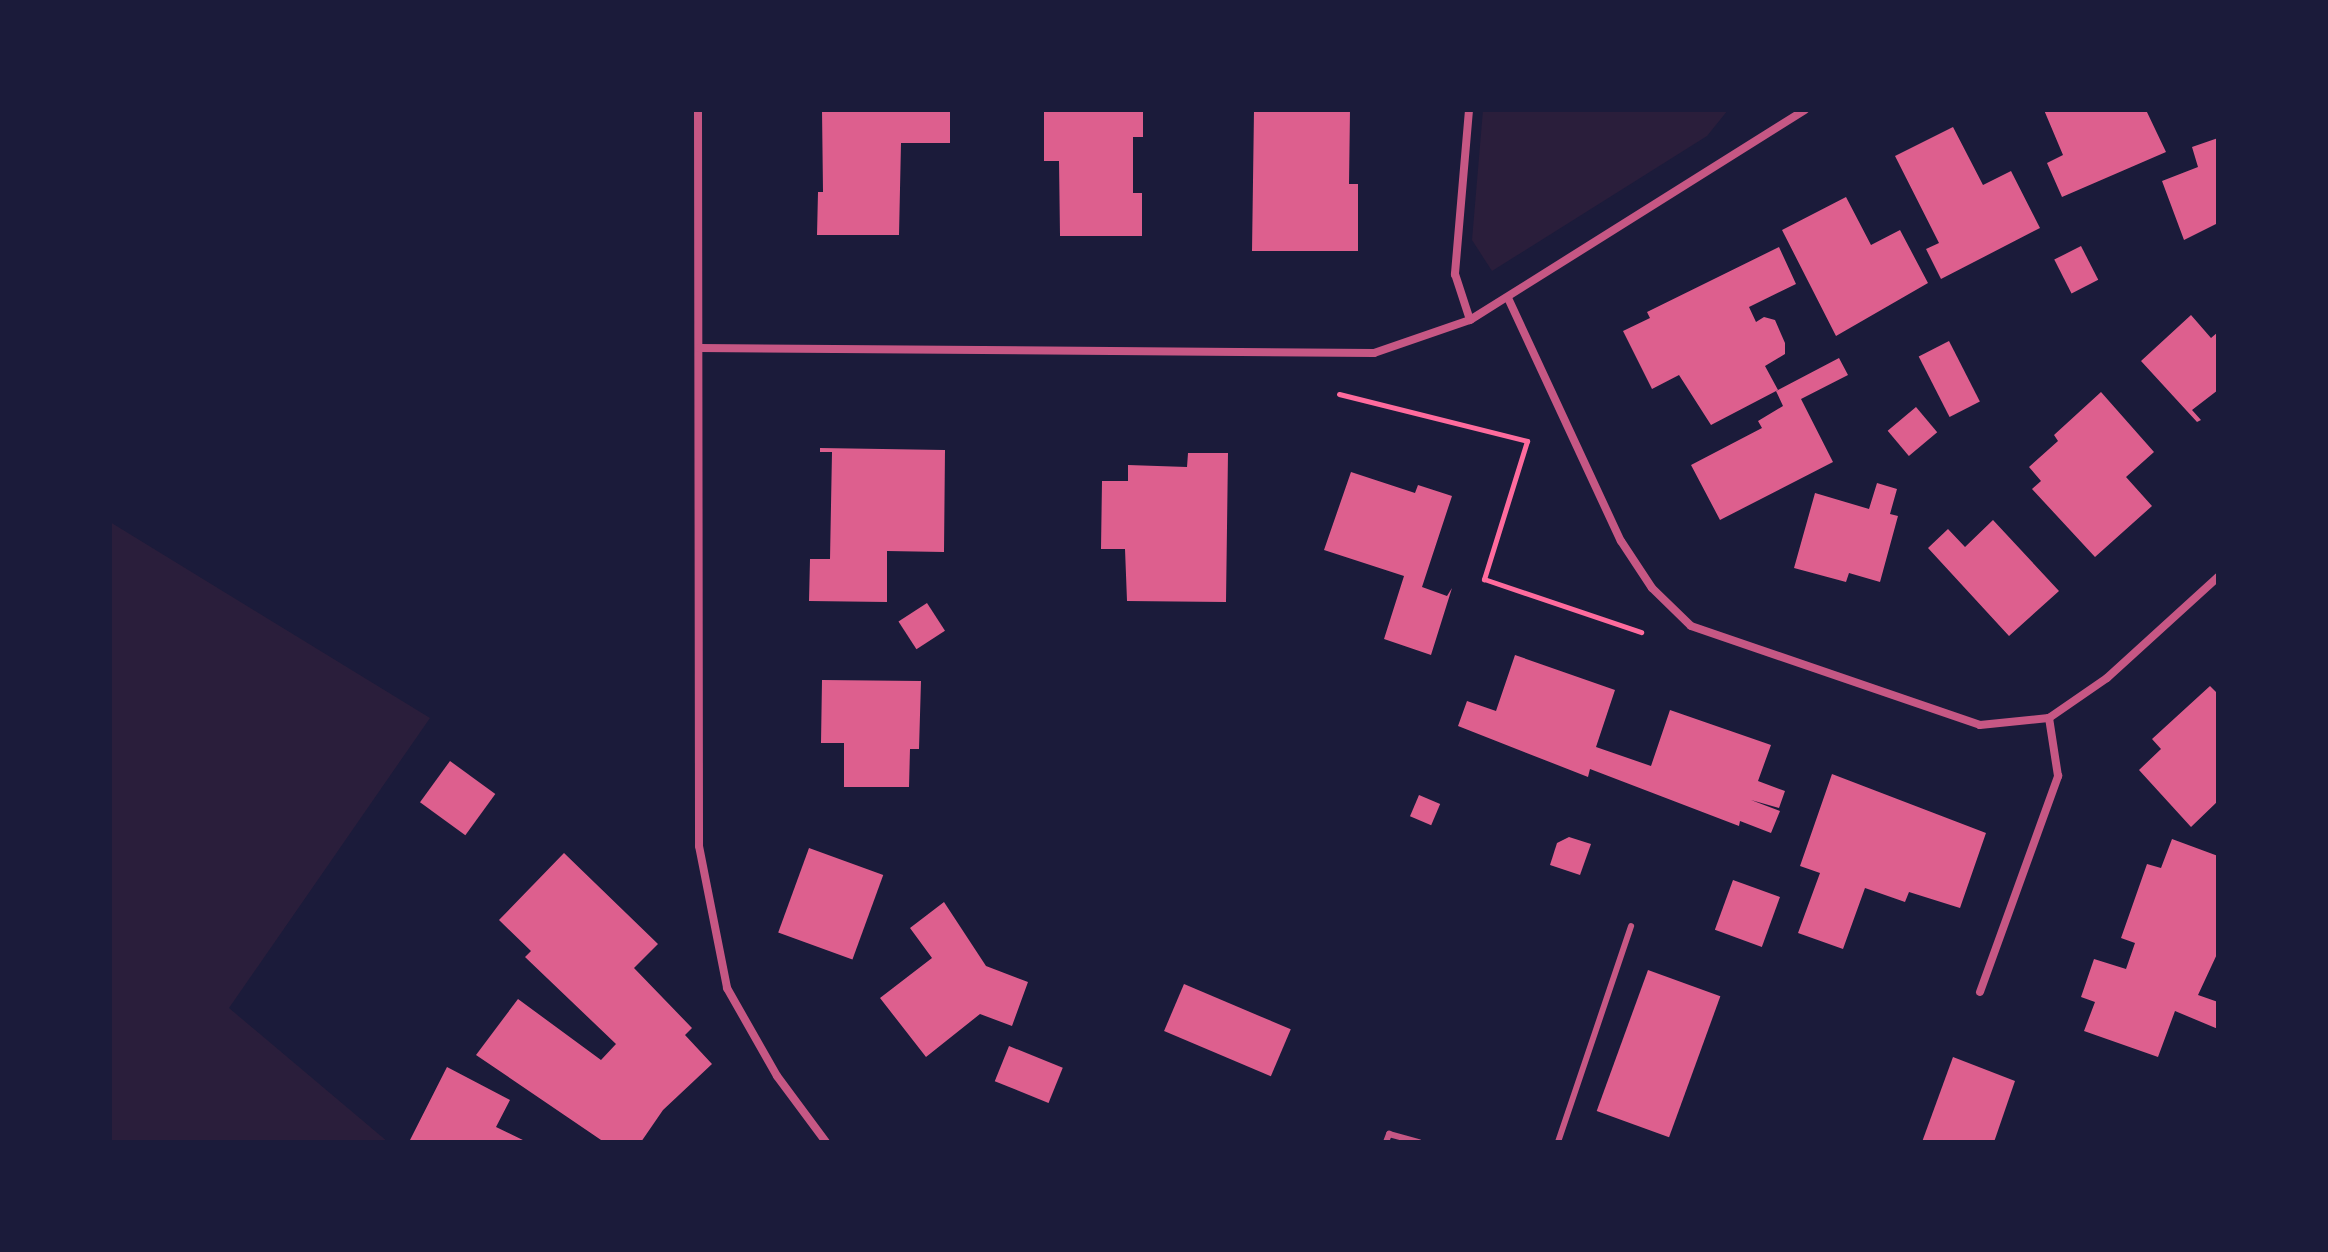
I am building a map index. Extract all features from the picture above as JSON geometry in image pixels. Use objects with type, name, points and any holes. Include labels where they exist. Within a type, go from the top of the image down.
[{"type":"street","points":[[698,110],[699,846],[727,988],[777,1076],[826,1142]]},
{"type":"street","points":[[1469,110],[1455,274],[1470,320]]},
{"type":"street","points":[[1785,110],[1791,120]]},
{"type":"street","points":[[699,348],[1374,353],[1470,320],[1805,110]]},
{"type":"street","points":[[1508,298],[1621,541],[1652,588],[1691,626],[1980,725],[2049,718],[2107,678],[2218,577]]},
{"type":"street","points":[[1980,992],[2058,776],[2049,718]]},
{"type":"lane","points":[[1558,1142],[1631,926]]},
{"type":"lane","points":[[1386,1142],[1389,1134],[1419,1142]]},
{"type":"path","points":[[1294,353],[1315,388],[1527,441],[1566,424]]},
{"type":"path","points":[[1527,441],[1484,579],[1672,643],[1691,626]]},
{"type":"shaded area","points":[[1483,110],[1728,110],[1707,136],[1492,271],[1472,240]]},
{"type":"shaded area","points":[[110,522],[430,718],[229,1008],[388,1142],[110,1142]]},
{"type":"building","points":[[822,110],[950,110],[950,143],[901,143],[899,235],[817,235],[818,192],[823,192]]},
{"type":"building","points":[[1044,110],[1143,110],[1143,137],[1133,137],[1133,193],[1142,193],[1142,236],[1060,236],[1059,161],[1044,161]]},
{"type":"building","points":[[1254,110],[1350,110],[1349,184],[1358,184],[1358,251],[1252,251]]},
{"type":"building","points":[[2044,110],[2146,110],[2166,152],[2062,197],[2047,163],[2063,155]]},
{"type":"building","points":[[1953,127],[1983,185],[2011,171],[2040,228],[1941,279],[1926,249],[1939,243],[1895,156]]},
{"type":"building","points":[[2218,138],[2218,223],[2184,240],[2162,181],[2198,167],[2192,147]]},
{"type":"building","points":[[1846,197],[1871,245],[1900,230],[1928,283],[1836,336],[1782,230]]},
{"type":"building","points":[[2081,246],[2098,280],[2072,293],[2054,260]]},
{"type":"building","points":[[1779,247],[1796,284],[1749,307],[1756,322],[1764,317],[1775,320],[1785,343],[1785,354],[1765,366],[1778,390],[1711,425],[1679,375],[1652,389],[1623,331],[1650,318],[1647,312]]},
{"type":"building","points":[[2191,315],[2211,338],[2218,332],[2218,390],[2192,410],[2201,420],[2197,422],[2141,361]]},
{"type":"building","points":[[1949,341],[1980,402],[1950,417],[1919,356]]},
{"type":"building","points":[[1839,358],[1848,375],[1801,399],[1833,462],[1720,520],[1691,465],[1762,428],[1758,421],[1783,406],[1776,391]]},
{"type":"building","points":[[2101,392],[2154,452],[2126,477],[2152,506],[2095,557],[2032,489],[2041,481],[2029,467],[2058,441],[2054,435]]},
{"type":"building","points":[[1916,407],[1937,432],[1909,456],[1888,431]]},
{"type":"building","points":[[820,448],[945,450],[944,552],[887,551],[887,602],[809,601],[810,559],[830,559],[832,452],[820,452]]},
{"type":"building","points":[[1188,453],[1228,453],[1226,602],[1127,601],[1125,549],[1101,549],[1102,481],[1128,481],[1128,465],[1187,467]]},
{"type":"building","points":[[1351,472],[1415,493],[1418,485],[1452,496],[1422,587],[1447,596],[1452,588],[1431,655],[1384,639],[1404,576],[1324,550]]},
{"type":"building","points":[[1877,483],[1897,489],[1890,514],[1898,516],[1880,582],[1849,573],[1846,582],[1794,568],[1815,493],[1869,509]]},
{"type":"building","points":[[1993,520],[2059,591],[2009,636],[1928,548],[1948,529],[1965,547]]},
{"type":"building","points":[[927,603],[945,631],[916,649],[898,622]]},
{"type":"building","points":[[1515,655],[1615,690],[1596,747],[1651,766],[1670,710],[1771,745],[1758,781],[1785,791],[1779,808],[1751,800],[1780,811],[1771,833],[1740,821],[1739,826],[1590,769],[1588,777],[1458,726],[1467,701],[1496,711]]},
{"type":"building","points":[[822,680],[921,681],[919,749],[910,749],[909,787],[844,787],[844,743],[821,743]]},
{"type":"building","points":[[2210,686],[2218,694],[2218,801],[2191,827],[2139,770],[2161,749],[2152,739]]},
{"type":"building","points":[[450,761],[495,794],[465,835],[420,802]]},
{"type":"building","points":[[1832,774],[1986,833],[1960,908],[1909,892],[1905,902],[1865,888],[1843,949],[1798,933],[1820,873],[1800,866]]},
{"type":"building","points":[[1419,795],[1440,804],[1431,825],[1410,816]]},
{"type":"building","points":[[1569,837],[1591,844],[1580,875],[1550,865],[1557,843]]},
{"type":"building","points":[[2172,839],[2218,856],[2218,952],[2198,995],[2218,1002],[2218,1029],[2175,1011],[2158,1057],[2084,1031],[2095,1002],[2081,997],[2094,959],[2126,969],[2135,943],[2121,938],[2147,864],[2161,868]]},
{"type":"building","points":[[809,848],[883,875],[852,960],[778,933]]},
{"type":"building","points":[[564,853],[658,944],[634,968],[692,1028],[685,1035],[712,1064],[663,1110],[641,1142],[604,1142],[476,1055],[518,999],[601,1060],[616,1044],[525,957],[531,951],[499,920]]},
{"type":"building","points":[[1733,880],[1780,897],[1762,947],[1715,930]]},
{"type":"building","points":[[944,902],[986,966],[1028,982],[1012,1026],[980,1014],[926,1057],[880,998],[932,958],[910,928]]},
{"type":"building","points":[[1648,970],[1720,996],[1669,1137],[1597,1111]]},
{"type":"building","points":[[1184,984],[1291,1029],[1271,1076],[1164,1031]]},
{"type":"building","points":[[1009,1046],[1063,1068],[1049,1103],[995,1081]]},
{"type":"building","points":[[1953,1057],[2015,1081],[1994,1142],[1922,1142]]},
{"type":"building","points":[[447,1067],[510,1100],[496,1127],[527,1142],[409,1142]]}]
